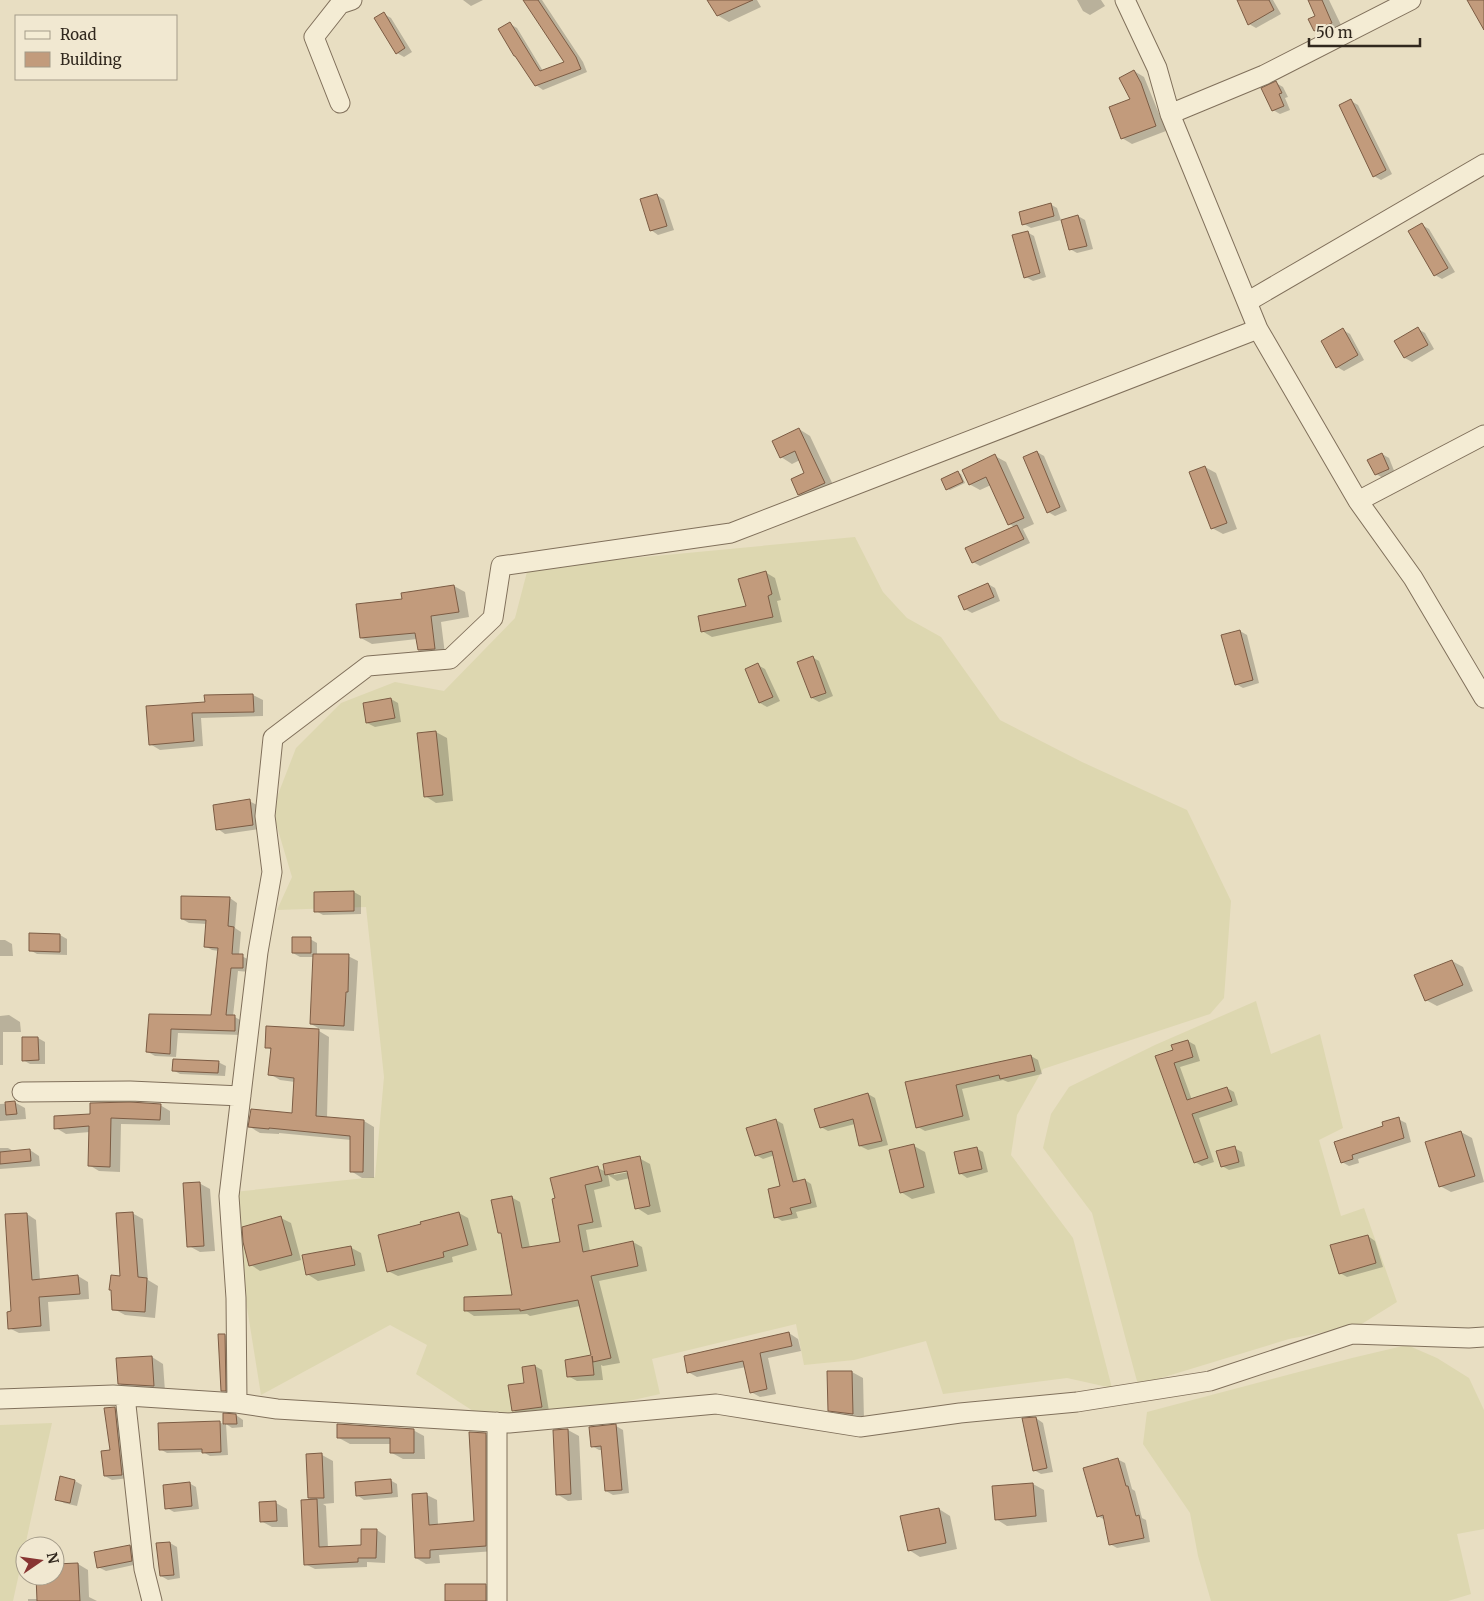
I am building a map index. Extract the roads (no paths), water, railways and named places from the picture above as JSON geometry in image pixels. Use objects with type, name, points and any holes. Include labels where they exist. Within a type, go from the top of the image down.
[{"type":"street","points":[[340,103],[314,37],[340,4],[352,0]]},
{"type":"street","points":[[1125,0],[1158,68],[1170,114],[1258,329],[1358,501],[1477,671],[1484,698]]},
{"type":"street","points":[[1170,114],[1264,75],[1411,0]]},
{"type":"street","points":[[1247,302],[1484,164]]},
{"type":"street","points":[[237,1403],[236,1298],[229,1196],[258,952],[272,872],[265,816],[273,738],[368,666],[450,659],[493,618],[501,566],[731,533],[1258,329]]},
{"type":"street","points":[[1358,501],[1484,435]]},
{"type":"street","points":[[22,1092],[130,1090],[241,1096]]},
{"type":"street","points":[[0,1399],[112,1395],[237,1403],[277,1409],[509,1423],[716,1404],[860,1427],[960,1413],[1077,1402],[1210,1380],[1352,1334],[1484,1337]]},
{"type":"street","points":[[125,1396],[144,1569],[152,1601]]},
{"type":"street","points":[[496,1422],[497,1601]]}]
